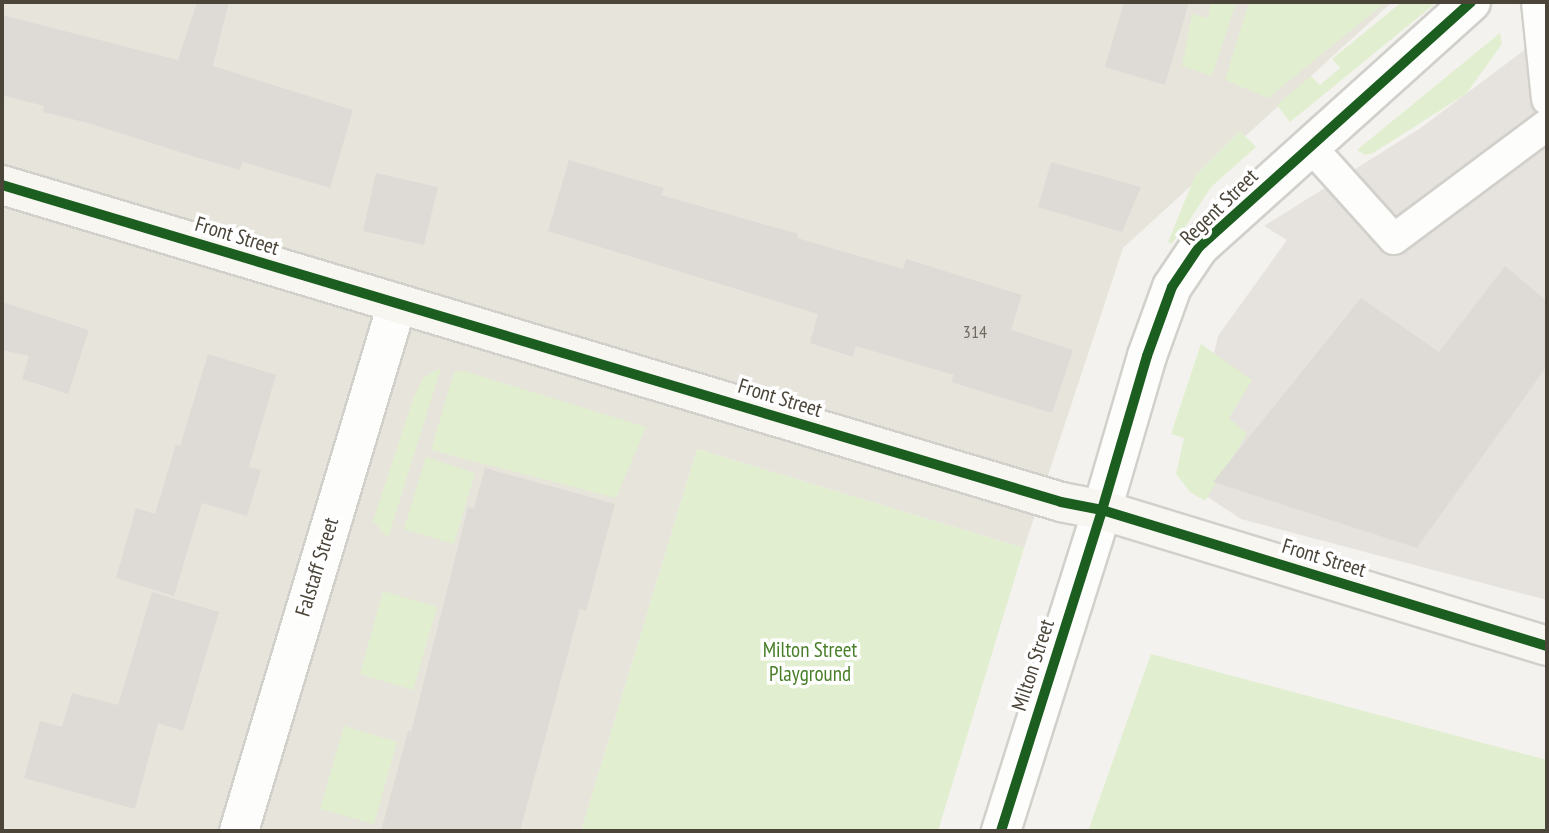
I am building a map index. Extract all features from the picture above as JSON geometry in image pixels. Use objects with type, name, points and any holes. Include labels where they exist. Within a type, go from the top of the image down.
[{"type":"street","name":"Regent Street","points":[[1102,510],[1147,355],[1172,287],[1199,247],[1471,2]]},
{"type":"street","name":"Front Street","points":[[2,185],[1049,498],[1102,510],[1547,646]]},
{"type":"street","name":"Falstaff Street","points":[[239,831],[397,304]]},
{"type":"street","name":"Milton Street","points":[[1000,831],[1102,510]]},
{"type":"lane","points":[[1537,2],[1547,99]]},
{"type":"lane","points":[[1312,148],[1394,239],[1547,125]]},
{"type":"shaded area","points":[[2,2],[1392,2],[1123,248],[1024,548],[697,449],[581,831],[2,831]]},
{"type":"shaded area","points":[[1547,33],[1547,600],[1241,519],[1185,482],[1218,336],[1305,215]]},
{"type":"shaded area","points":[[1547,49],[1547,216],[1396,306],[1264,226]]},
{"type":"green space","points":[[1211,2],[1236,2],[1212,76],[1182,66],[1192,14],[1208,18]]},
{"type":"green space","points":[[1249,2],[1386,2],[1268,98],[1225,80]]},
{"type":"green space","points":[[1402,2],[1437,2],[1290,122],[1277,105],[1311,76],[1320,85],[1340,68],[1332,59]]},
{"type":"green space","points":[[1500,33],[1502,44],[1466,94],[1373,153],[1365,155],[1357,150]]},
{"type":"green space","points":[[1240,131],[1256,147],[1211,187],[1171,244],[1168,242],[1195,176]]},
{"type":"green space","points":[[1201,344],[1252,380],[1229,418],[1247,434],[1205,501],[1190,492],[1176,474],[1184,438],[1171,434]]},
{"type":"green space","points":[[441,368],[388,538],[373,521],[414,396],[424,377]]},
{"type":"green space","points":[[464,371],[646,427],[616,498],[431,450],[454,372]]},
{"type":"green space","name":"Milton Street Playground","points":[[697,449],[1024,548],[938,831],[581,831]]},
{"type":"green space","points":[[426,457],[475,473],[454,544],[404,529]]},
{"type":"green space","points":[[383,591],[437,607],[413,690],[360,674]]},
{"type":"green space","points":[[1151,654],[1547,760],[1547,831],[1088,831]]},
{"type":"green space","points":[[344,726],[397,742],[374,824],[320,809]]},
{"type":"building","points":[[197,2],[229,2],[213,66],[353,110],[330,188],[243,162],[240,170],[88,123],[43,112],[44,106],[2,95],[2,15],[178,60]]},
{"type":"building","points":[[1124,2],[1189,2],[1165,85],[1105,67]]},
{"type":"building","points":[[569,160],[664,188],[661,195],[798,234],[797,238],[903,269],[906,259],[1022,295],[1011,330],[1073,350],[1052,413],[951,382],[954,375],[856,346],[853,357],[810,343],[818,314],[548,231]]},
{"type":"building","points":[[1051,162],[1141,187],[1122,232],[1038,207]]},
{"type":"building","points":[[376,173],[438,187],[424,245],[363,231]]},
{"type":"building","points":[[1505,266],[1547,301],[1547,366],[1417,548],[1213,482],[1361,298],[1439,352]]},
{"type":"building","points":[[2,302],[89,330],[68,394],[22,379],[29,356],[2,350]]},
{"type":"building","points":[[208,354],[276,375],[249,467],[261,470],[247,516],[202,503],[174,596],[116,578],[136,508],[155,514],[176,444],[180,446]]},
{"type":"building","points":[[485,468],[615,504],[586,611],[580,609],[520,831],[381,831],[408,731],[411,732],[468,507],[474,508]]},
{"type":"building","points":[[152,592],[219,612],[183,731],[158,723],[135,809],[24,778],[40,721],[62,727],[72,693],[118,705]]},
{"type":"cycle path","points":[[1001,831],[1102,510],[1147,356],[1172,287],[1199,247],[1471,2]]},
{"type":"cycle path","points":[[2,185],[1061,502],[1102,510],[1547,646]]}]
